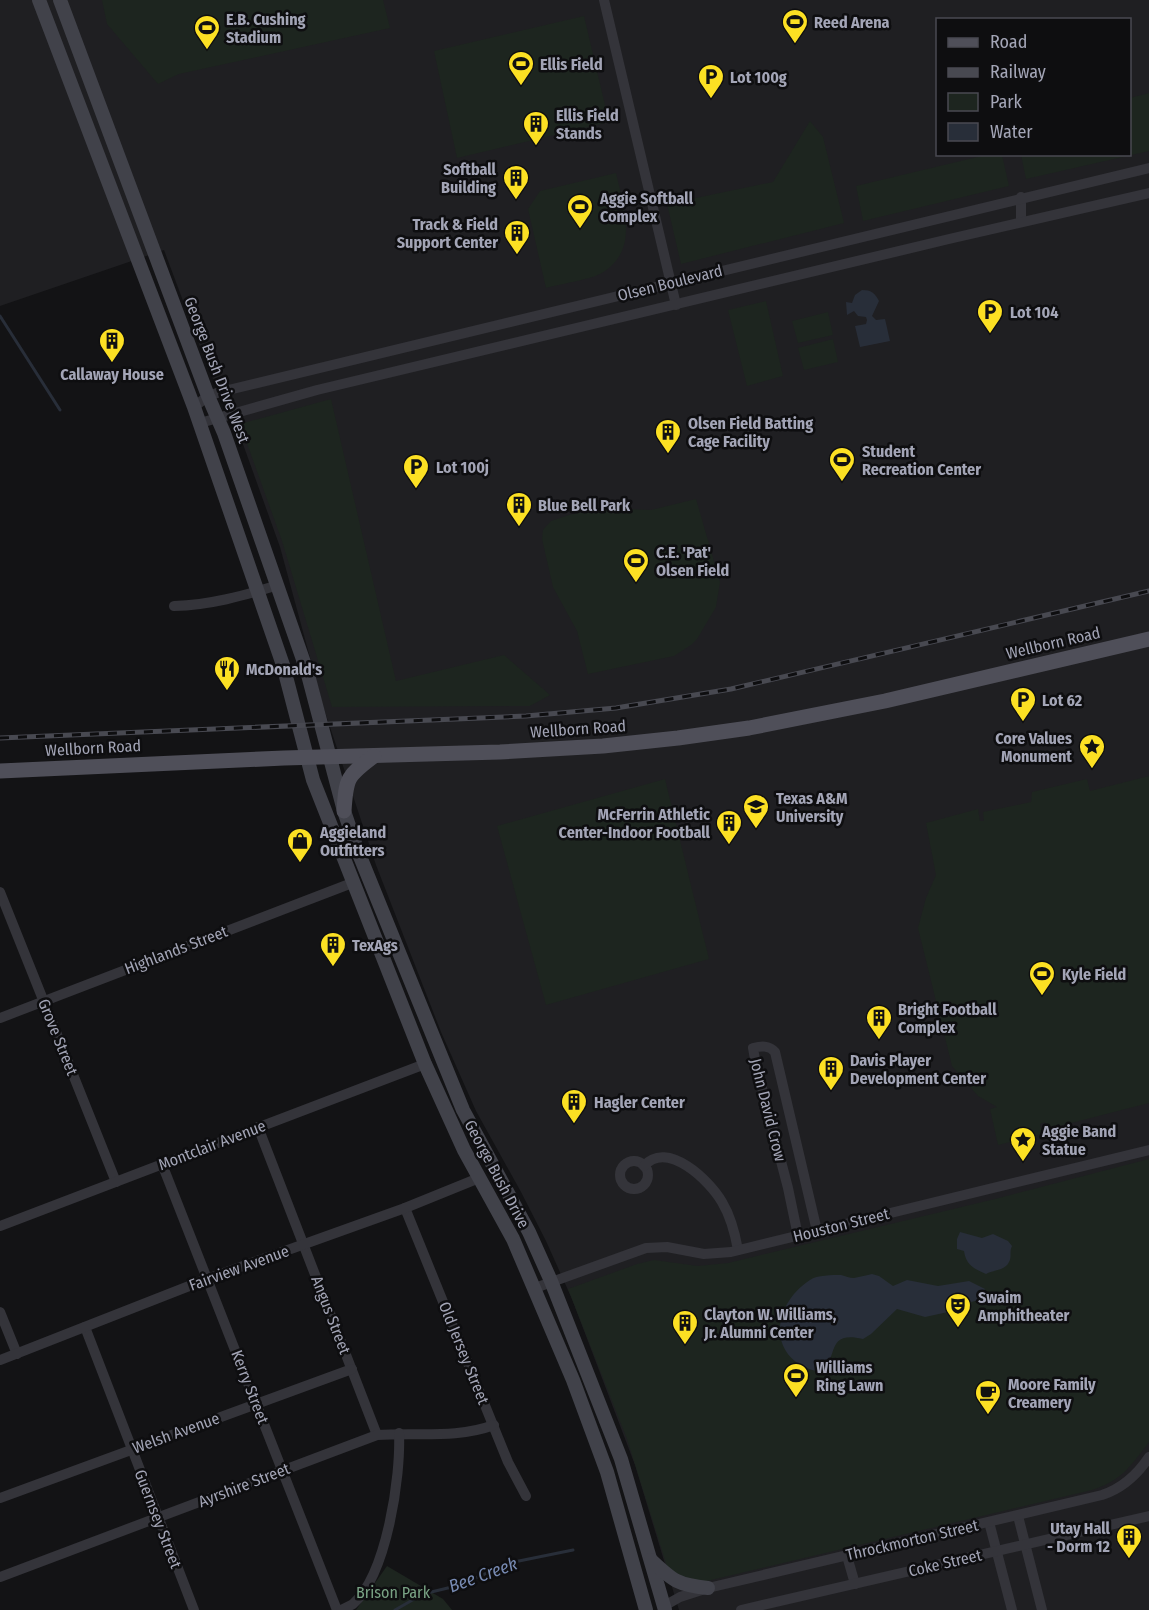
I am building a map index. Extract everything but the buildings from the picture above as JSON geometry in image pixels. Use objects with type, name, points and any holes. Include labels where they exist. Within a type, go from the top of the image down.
[{"type":"main road","name":"George Bush Drive West","points":[[39,0],[200,423],[283,665],[308,757]]},
{"type":"main road","name":"George Bush Drive West","points":[[60,0],[208,396],[218,417],[278,585],[307,671],[330,757]]},
{"type":"main road","points":[[71,84],[79,84],[98,130],[115,144]]},
{"type":"main road","name":"Wellborn Road","points":[[0,771],[603,746],[749,728],[885,701],[1149,639]]},
{"type":"main road","points":[[344,811],[345,790],[350,776],[374,756]]},
{"type":"main road","name":"George Bush Drive","points":[[308,757],[313,780],[352,883],[425,1064],[449,1120],[513,1239],[535,1288],[607,1472],[646,1610]]},
{"type":"main road","name":"George Bush Drive","points":[[330,757],[344,811],[398,953],[459,1100],[478,1140],[529,1232],[552,1281],[621,1459],[664,1608]]},
{"type":"main road","points":[[425,1064],[434,1065],[467,1137],[478,1140]]},
{"type":"main road","points":[[650,1559],[671,1580],[687,1586],[708,1588]]},
{"type":"street","points":[[604,0],[676,305]]},
{"type":"street","name":"Olsen Boulevard","points":[[194,408],[208,396],[1021,197],[1149,168]]},
{"type":"street","name":"Olsen Boulevard","points":[[200,423],[417,366],[1149,193]]},
{"type":"street","points":[[1021,197],[1021,222]]},
{"type":"street","points":[[413,346],[417,366]]},
{"type":"street","points":[[174,606],[200,605],[278,585]]},
{"type":"street","name":"Highlands Street","points":[[0,1018],[352,883]]},
{"type":"street","name":"Grove Street","points":[[0,892],[116,1182]]},
{"type":"street","name":"John David Crow","points":[[798,1236],[753,1048],[761,1046],[771,1048],[775,1052],[817,1231]]},
{"type":"street","name":"Montclair Avenue","points":[[0,1226],[425,1064]]},
{"type":"street","name":"Angus Street","points":[[258,1128],[377,1435]]},
{"type":"street","name":"Houston Street","points":[[535,1288],[646,1248],[667,1247],[710,1254],[738,1250],[1149,1150]]},
{"type":"street","points":[[644,1166],[653,1159],[668,1157],[701,1176],[724,1206],[738,1250]]},
{"type":"street","name":"Kerry Street","points":[[162,1164],[339,1610]]},
{"type":"street","name":"Fairview Avenue","points":[[0,1360],[207,1279],[405,1208],[479,1178]]},
{"type":"street","name":"Old Jersey Street","points":[[405,1208],[508,1462],[526,1496]]},
{"type":"street","points":[[0,1312],[17,1354]]},
{"type":"street","name":"Guernsey Street","points":[[85,1327],[194,1610]]},
{"type":"street","name":"Welsh Avenue","points":[[0,1498],[352,1369]]},
{"type":"street","name":"Ayrshire Street","points":[[0,1577],[377,1435],[454,1434],[476,1432],[494,1425]]},
{"type":"street","points":[[339,1610],[353,1604],[370,1581],[379,1562],[396,1482],[400,1452],[399,1433]]},
{"type":"street","name":"Throckmorton Street","points":[[664,1608],[680,1597],[708,1588],[1018,1516],[1114,1491],[1134,1476],[1149,1457]]},
{"type":"street","points":[[1018,1516],[1042,1610]]},
{"type":"street","name":"Coke Street","points":[[741,1610],[1149,1516]]},
{"type":"street","points":[[989,1522],[1012,1610]]},
{"type":"street","points":[[847,1556],[855,1584]]},
{"type":"shaded area","name":"Texas A&M University","points":[[0,0],[1149,0],[1149,1610],[679,1610],[635,1465],[572,1299],[521,1192],[476,1111],[441,1032],[376,865],[324,709],[280,547],[235,422],[210,373],[164,250],[0,306]]},
{"type":"green space","name":"E.B. Cushing Stadium","points":[[102,0],[383,0],[390,28],[179,74],[158,84],[107,24]]},
{"type":"green space","name":"Ellis Field","points":[[584,16],[609,122],[457,158],[434,51]]},
{"type":"green space","points":[[1149,93],[1149,151],[1131,155],[1131,98]]},
{"type":"green space","points":[[810,121],[823,137],[844,223],[681,264],[667,204],[773,182]]},
{"type":"green space","points":[[982,156],[1002,156],[1009,186],[863,221],[856,186]]},
{"type":"green space","points":[[1021,156],[1127,156],[1026,179]]},
{"type":"green space","name":"Aggie Softball Complex","points":[[616,173],[626,228],[625,242],[620,254],[612,265],[600,274],[546,288],[528,209],[540,191]]},
{"type":"green space","points":[[766,301],[783,376],[747,386],[728,310]]},
{"type":"green space","points":[[828,312],[833,335],[798,343],[792,321]]},
{"type":"green space","points":[[833,339],[838,362],[804,370],[798,348]]},
{"type":"green space","points":[[331,399],[396,681],[504,655],[550,695],[530,706],[332,707],[282,541],[240,424]]},
{"type":"green space","name":"C.E. 'Pat' Olsen Field","points":[[696,499],[720,582],[716,607],[697,639],[674,656],[588,674],[577,631],[553,587],[542,539],[543,530],[551,521],[601,508],[651,510]]},
{"type":"green space","name":"Kyle Field","points":[[1149,776],[1149,1103],[1048,1129],[1045,1122],[1040,1124],[1042,1134],[998,1145],[990,1109],[997,1107],[978,1096],[952,1066],[918,928],[926,898],[936,875],[926,823],[978,809],[980,821],[984,821],[983,812],[1031,802],[1032,792],[1087,779],[1090,791]]},
{"type":"green space","points":[[665,779],[709,959],[546,1005],[497,826]]},
{"type":"green space","points":[[1149,1159],[1149,1442],[1125,1472],[1111,1482],[1092,1490],[707,1581],[695,1583],[670,1576],[627,1439],[568,1289],[654,1260],[698,1266],[728,1263],[995,1199]]},
{"type":"green space","name":"Brison Park","points":[[387,1566],[443,1599],[452,1610],[356,1610]]},
{"type":"water","points":[[862,290],[870,291],[879,301],[872,316],[876,320],[885,319],[890,341],[860,347],[855,326],[866,324],[867,320],[866,317],[858,316],[854,311],[847,315],[846,302],[852,303],[855,295]]},
{"type":"water","points":[[960,1232],[982,1238],[993,1234],[1008,1241],[1012,1246],[1007,1265],[986,1274],[974,1268],[966,1260],[964,1251],[957,1249]]},
{"type":"water","points":[[872,1274],[893,1286],[907,1280],[938,1286],[969,1281],[985,1289],[979,1300],[971,1302],[968,1309],[959,1308],[952,1313],[925,1317],[897,1309],[863,1339],[851,1337],[838,1342],[830,1360],[820,1372],[803,1366],[790,1357],[783,1345],[780,1332],[787,1304],[797,1291],[817,1277],[841,1275],[854,1278]]},
{"type":"waterway","points":[[0,316],[60,410]]},
{"type":"waterway","name":"Bee Creek","points":[[395,1610],[423,1594],[456,1586],[514,1562],[573,1550]]},
{"type":"railway","points":[[0,738],[526,716],[616,708],[731,689],[1149,591]]},
{"type":"place","name":"Reed Arena","points":[[795,45]]},
{"type":"place","name":"E.B. Cushing Stadium","points":[[207,51]]},
{"type":"place","name":"Ellis Field","points":[[521,87]]},
{"type":"place","name":"Lot 100g","points":[[711,100]]},
{"type":"place","name":"Ellis Field Stands","points":[[536,147]]},
{"type":"place","name":"Softball Building","points":[[516,201]]},
{"type":"place","name":"Aggie Softball Complex","points":[[580,230]]},
{"type":"place","name":"Track & Field Support Center","points":[[517,256]]},
{"type":"place","name":"Lot 104","points":[[990,335]]},
{"type":"place","name":"Callaway House","points":[[112,364]]},
{"type":"place","name":"Olsen Field Batting Cage Facility","points":[[668,455]]},
{"type":"place","name":"Student Recreation Center","points":[[842,483]]},
{"type":"place","name":"Lot 100j","points":[[416,490]]},
{"type":"place","name":"Blue Bell Park","points":[[519,528]]},
{"type":"place","name":"C.E. 'Pat' Olsen Field","points":[[636,584]]},
{"type":"place","name":"McDonald's","points":[[227,692]]},
{"type":"place","name":"Lot 62","points":[[1023,723]]},
{"type":"place","name":"Core Values Monument","points":[[1092,770]]},
{"type":"place","name":"Texas A&M University","points":[[756,830]]},
{"type":"place","name":"McFerrin Athletic Center-Indoor Football","points":[[729,846]]},
{"type":"place","name":"Aggieland Outfitters","points":[[300,864]]},
{"type":"place","name":"TexAgs","points":[[333,968]]},
{"type":"place","name":"Kyle Field","points":[[1042,997]]},
{"type":"place","name":"Bright Football Complex","points":[[879,1041]]},
{"type":"place","name":"Davis Player Development Center","points":[[831,1092]]},
{"type":"place","name":"Hagler Center","points":[[574,1125]]},
{"type":"place","name":"Aggie Band Statue","points":[[1023,1163]]},
{"type":"place","name":"Swaim Amphitheater","points":[[958,1329]]},
{"type":"place","name":"Clayton W. Williams, Jr. Alumni Center","points":[[685,1346]]},
{"type":"place","name":"Williams Ring Lawn","points":[[796,1399]]},
{"type":"place","name":"Moore Family Creamery","points":[[988,1416]]},
{"type":"place","name":"Utay Hall - Dorm 12","points":[[1129,1560]]}]
